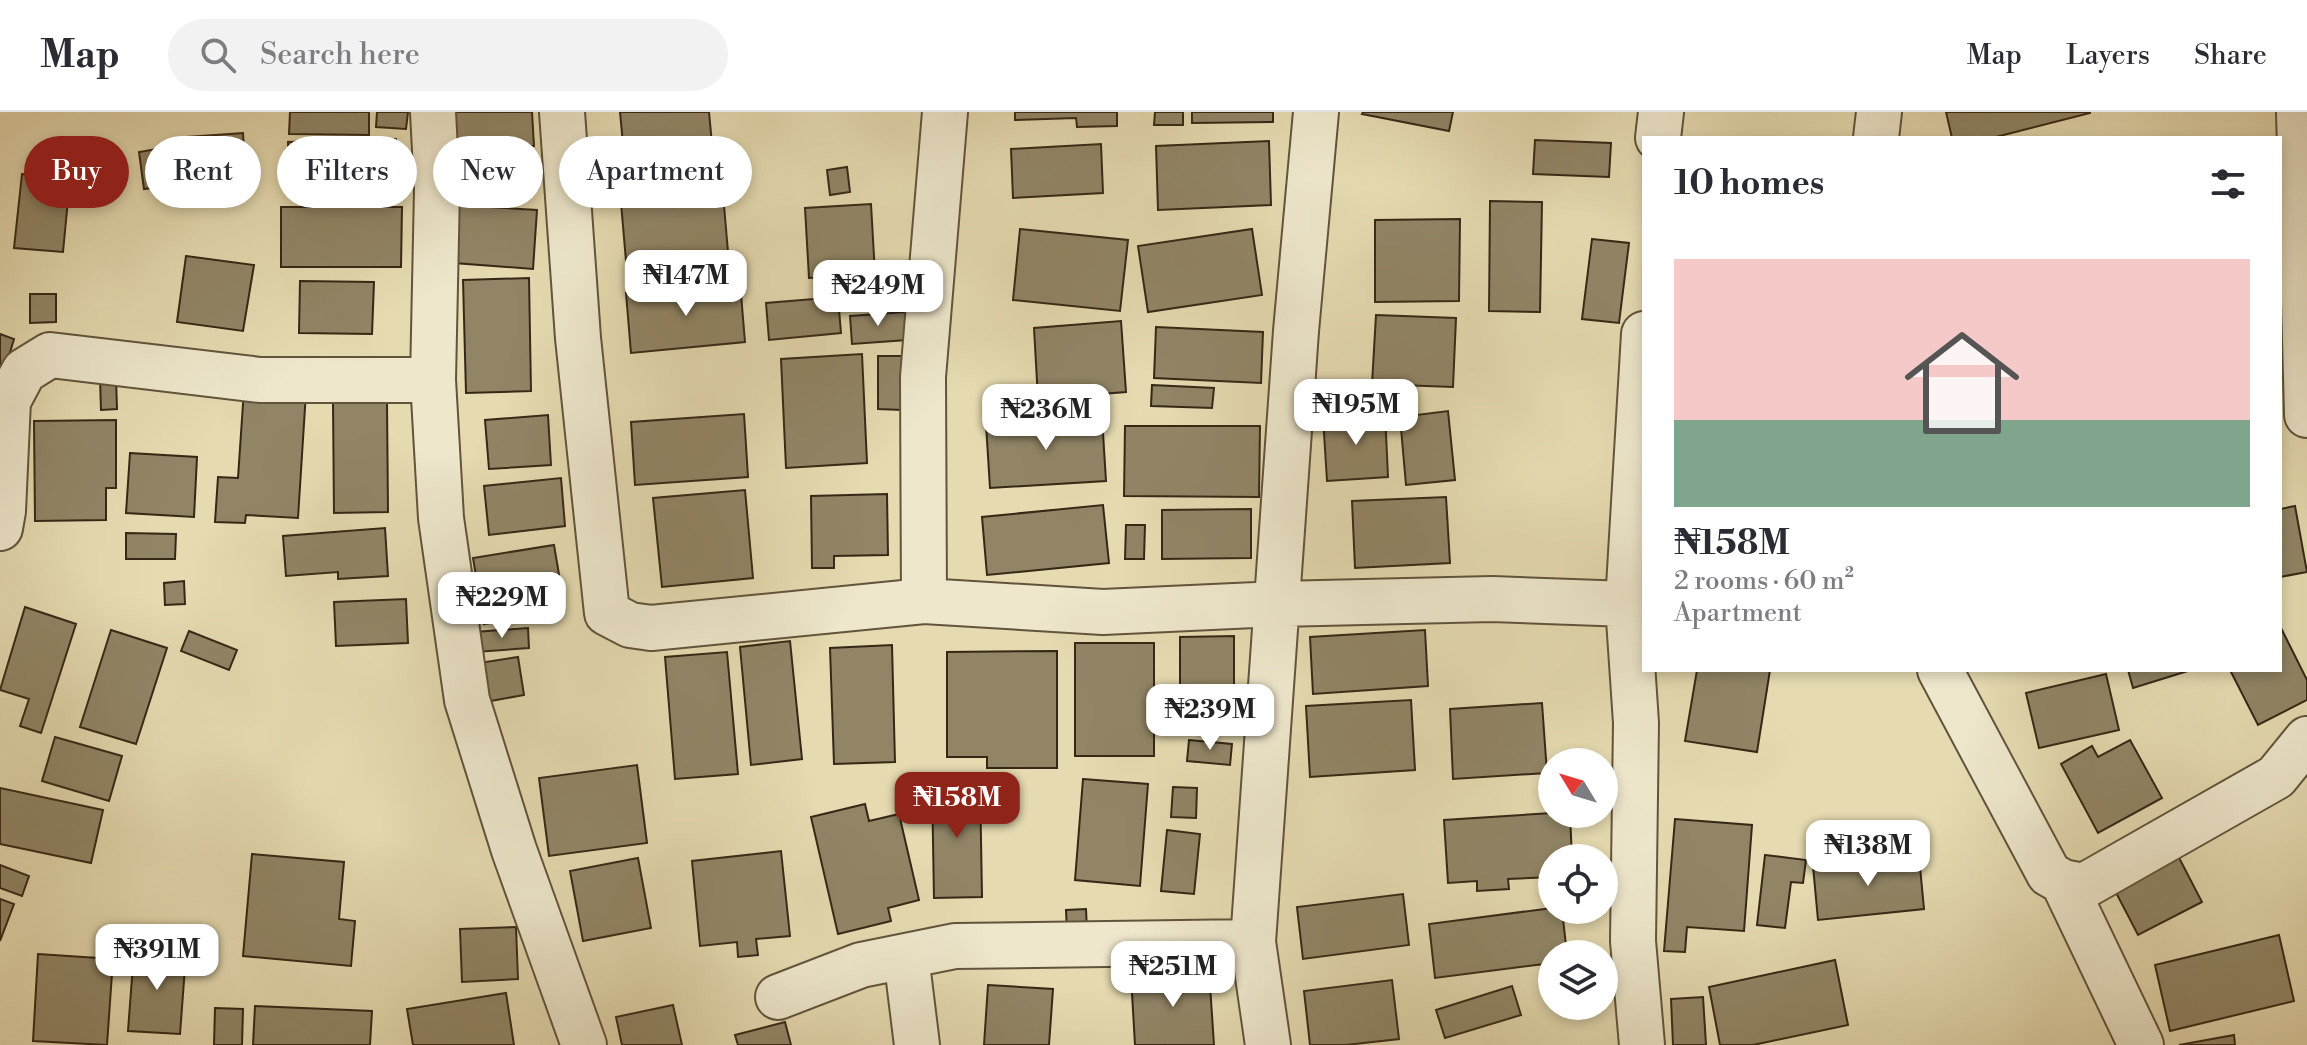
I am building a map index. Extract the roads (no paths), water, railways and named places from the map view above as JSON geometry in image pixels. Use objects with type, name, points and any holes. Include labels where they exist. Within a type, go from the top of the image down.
[{"type":"street","points":[[433,112],[437,189],[433,380],[441,518],[467,700],[514,850],[584,1045]]},
{"type":"street","points":[[562,112],[578,338],[607,613],[630,625],[651,628],[924,601],[1103,612],[1492,599],[1628,604]]},
{"type":"street","points":[[924,601],[923,377],[945,112]]},
{"type":"street","points":[[1268,1045],[1253,942],[1296,331],[1316,112]]},
{"type":"street","points":[[1658,136],[1661,112]]},
{"type":"street","points":[[1876,136],[1879,112]]},
{"type":"street","points":[[2299,112],[2307,415]]},
{"type":"street","points":[[0,528],[8,401],[24,371],[50,355],[260,380],[433,380]]},
{"type":"street","points":[[1642,368],[1628,604],[1636,723],[1633,941],[1642,1045]]},
{"type":"street","points":[[1941,672],[2049,874],[2063,882],[2084,886],[2276,777],[2307,739]]},
{"type":"street","points":[[2063,882],[2141,1045]]},
{"type":"street","points":[[778,997],[861,965],[955,946],[1253,942]]},
{"type":"street","points":[[906,956],[917,1045]]}]
